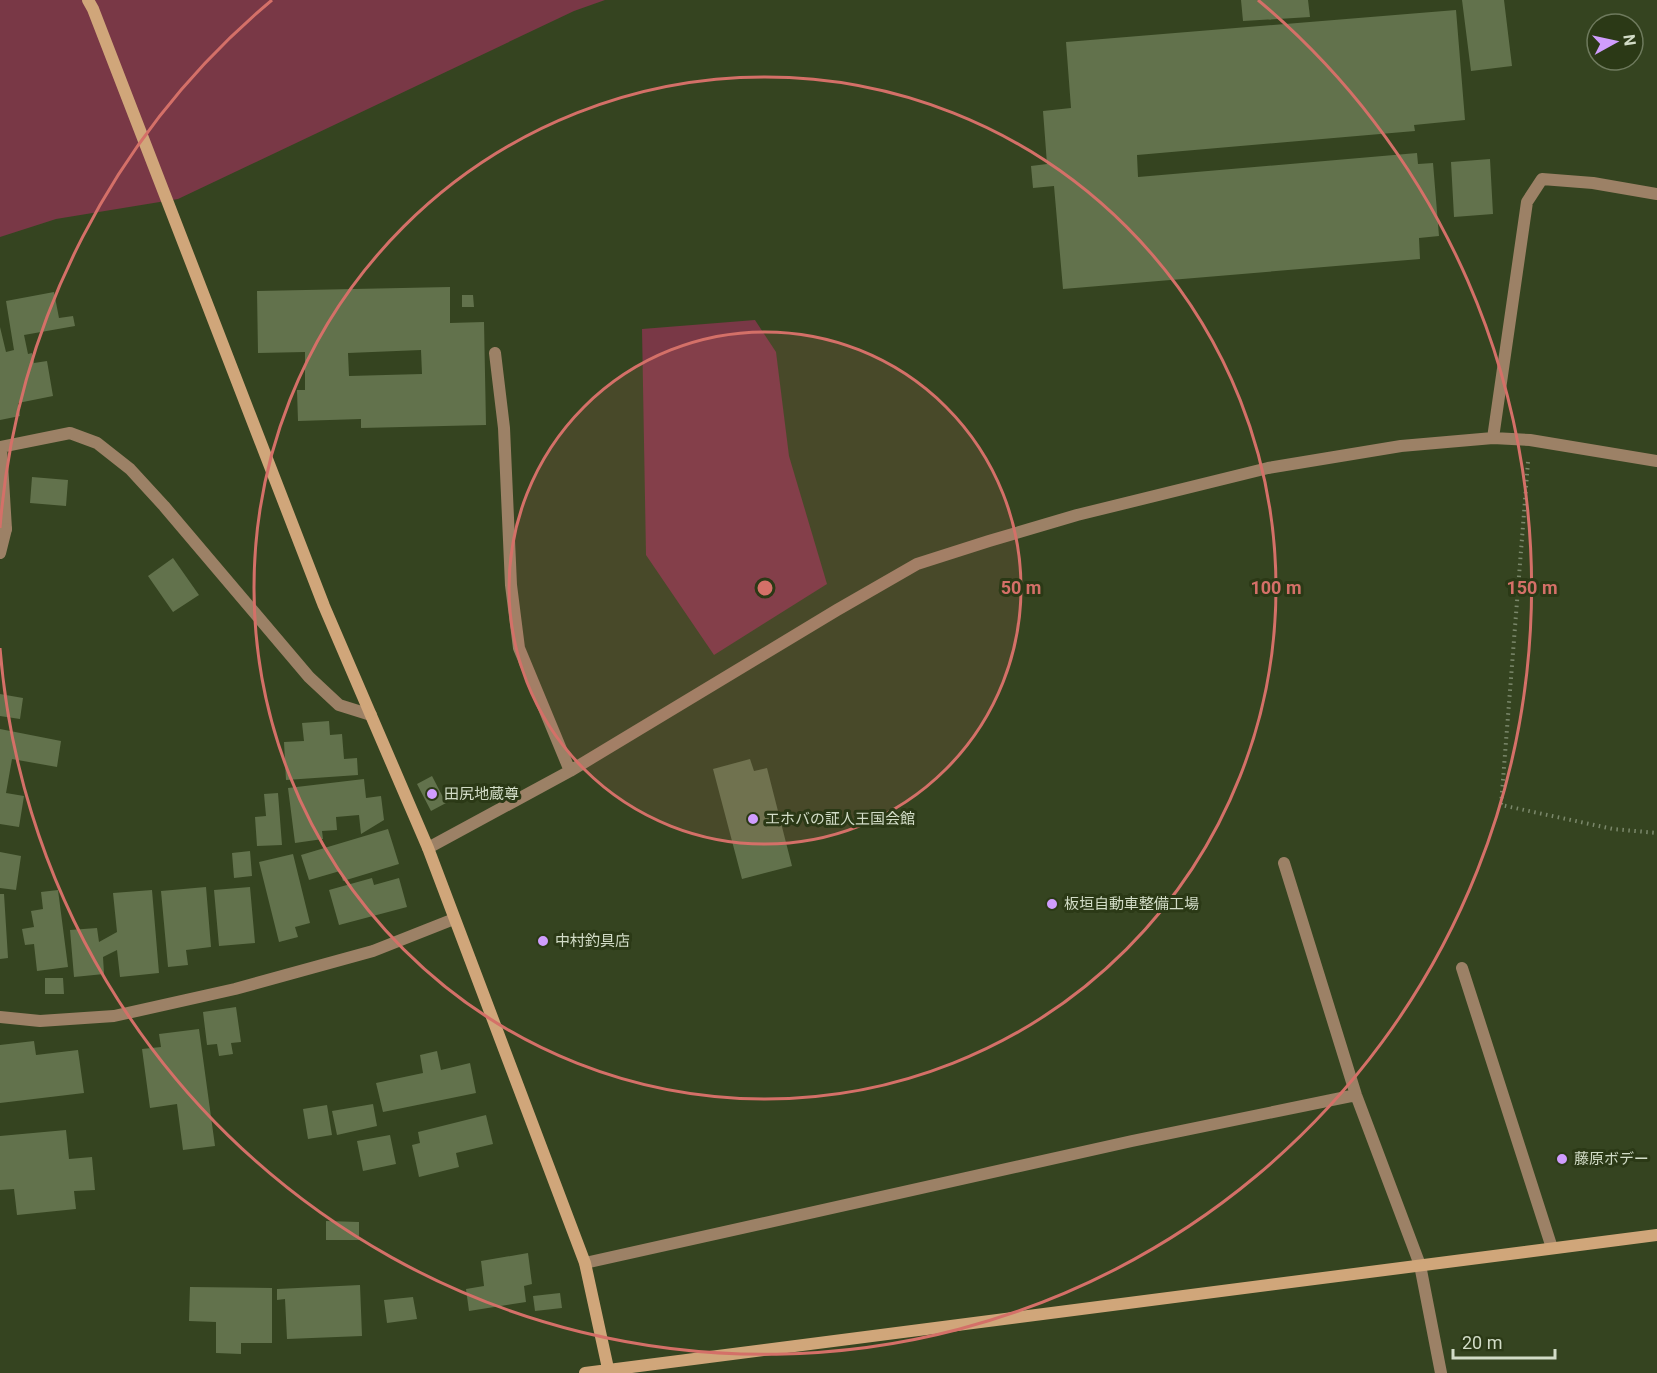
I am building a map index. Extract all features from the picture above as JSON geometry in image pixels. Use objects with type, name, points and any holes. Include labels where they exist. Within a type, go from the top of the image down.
[{"type":"street","points":[[88,0],[324,606],[428,848],[585,1263],[609,1372]]},
{"type":"street","points":[[1493,438],[1527,202],[1542,179],[1593,183],[1657,194]]},
{"type":"street","points":[[495,353],[504,428],[511,585],[519,648],[570,771]]},
{"type":"street","points":[[0,553],[6,529],[0,447],[70,434],[97,443],[130,469],[164,506],[309,677],[339,705],[371,715]]},
{"type":"street","points":[[428,848],[570,771],[917,564],[1077,515],[1268,468],[1401,446],[1493,438],[1530,440],[1657,461]]},
{"type":"street","points":[[1284,863],[1356,1095],[1420,1265],[1441,1373]]},
{"type":"street","points":[[0,1017],[40,1021],[114,1016],[236,989],[373,951],[454,919]]},
{"type":"street","points":[[1462,968],[1552,1248]]},
{"type":"street","points":[[585,1263],[1132,1141],[1356,1095]]},
{"type":"street","points":[[585,1373],[609,1372],[1657,1235]]},
{"type":"path","points":[[1530,440],[1501,805],[1613,829],[1657,833]]},
{"type":"shaded area","points":[[0,0],[605,0],[574,11],[178,199],[56,219],[0,237]]},
{"type":"shaded area","points":[[755,320],[776,352],[789,456],[827,584],[714,655],[646,555],[642,329]]},
{"type":"building","points":[[1241,0],[1308,0],[1310,17],[1243,21]]},
{"type":"building","points":[[1462,0],[1504,0],[1512,66],[1471,71]]},
{"type":"building","points":[[1456,10],[1465,120],[1414,125],[1415,131],[1137,155],[1138,177],[1417,153],[1418,164],[1433,163],[1439,236],[1419,238],[1420,259],[1063,289],[1054,186],[1033,188],[1031,166],[1047,164],[1043,111],[1071,108],[1066,42]]},
{"type":"building","points":[[1490,159],[1493,214],[1454,217],[1451,162]]},
{"type":"building","points":[[450,287],[450,323],[484,322],[486,425],[361,428],[361,419],[298,421],[297,390],[305,390],[305,352],[258,353],[257,291]],"holes":[[[421,350],[422,374],[349,376],[348,353]]]},
{"type":"building","points":[[54,292],[59,318],[73,316],[75,326],[24,335],[28,354],[32,353],[34,363],[47,361],[53,396],[18,403],[20,416],[0,420],[0,327],[6,352],[14,350],[6,301]]},
{"type":"building","points":[[462,295],[473,295],[474,307],[462,307]]},
{"type":"building","points":[[32,477],[68,480],[66,506],[30,503]]},
{"type":"building","points":[[173,558],[199,595],[173,612],[148,576]]},
{"type":"building","points":[[0,694],[23,698],[20,719],[0,716]]},
{"type":"building","points":[[329,721],[330,735],[342,734],[344,759],[357,758],[358,775],[286,780],[284,742],[304,741],[302,723]]},
{"type":"building","points":[[0,729],[61,741],[57,767],[12,759],[6,793],[24,796],[19,827],[0,824]]},
{"type":"building","name":"エホバの証人王国会館","points":[[750,759],[754,771],[767,768],[792,866],[742,879],[713,769]]},
{"type":"building","name":"田尻地蔵尊","points":[[432,776],[446,803],[431,811],[417,784]]},
{"type":"building","points":[[364,779],[366,798],[381,796],[384,820],[361,834],[359,815],[336,817],[337,830],[322,831],[323,839],[295,843],[288,788]]},
{"type":"building","points":[[278,793],[282,845],[257,846],[255,817],[266,816],[264,794]]},
{"type":"building","points":[[388,829],[399,864],[343,881],[340,871],[309,880],[301,855]]},
{"type":"building","points":[[250,851],[252,876],[234,878],[232,853]]},
{"type":"building","points":[[0,852],[21,856],[16,890],[0,888]]},
{"type":"building","points":[[293,854],[310,923],[295,927],[298,937],[279,942],[259,862]]},
{"type":"building","points":[[372,878],[374,885],[399,878],[407,907],[339,925],[329,890]]},
{"type":"building","points":[[206,887],[211,947],[186,950],[188,965],[168,967],[161,891]]},
{"type":"building","points":[[250,887],[255,943],[219,946],[214,890]]},
{"type":"building","points":[[58,890],[68,967],[37,971],[34,944],[25,945],[22,929],[34,927],[31,911],[43,909],[41,892]]},
{"type":"building","points":[[152,890],[159,973],[120,977],[117,950],[103,957],[104,974],[74,977],[70,930],[97,928],[99,942],[117,932],[113,893]]},
{"type":"building","points":[[0,894],[4,894],[8,958],[0,959]]},
{"type":"building","points":[[45,978],[63,978],[64,994],[45,994]]},
{"type":"building","points":[[236,1007],[241,1042],[231,1043],[233,1054],[219,1056],[217,1044],[207,1045],[203,1012]]},
{"type":"building","points":[[199,1029],[215,1146],[183,1150],[177,1104],[150,1108],[142,1049],[161,1047],[159,1034]]},
{"type":"building","points":[[34,1041],[36,1055],[78,1050],[84,1093],[0,1103],[0,1045]]},
{"type":"building","points":[[437,1051],[441,1070],[470,1063],[476,1093],[383,1112],[376,1083],[423,1073],[420,1055]]},
{"type":"building","points":[[373,1104],[377,1126],[337,1135],[332,1111]]},
{"type":"building","points":[[327,1105],[332,1135],[308,1139],[303,1109]]},
{"type":"building","points":[[486,1115],[493,1144],[456,1153],[459,1167],[419,1177],[412,1145],[420,1143],[418,1132]]},
{"type":"building","points":[[66,1130],[69,1159],[92,1157],[95,1190],[74,1191],[76,1209],[17,1215],[14,1189],[0,1190],[0,1136]]},
{"type":"building","points":[[390,1135],[396,1164],[363,1171],[357,1141]]},
{"type":"building","points":[[326,1221],[359,1222],[359,1240],[326,1240]]},
{"type":"building","points":[[528,1253],[532,1284],[524,1286],[526,1302],[469,1311],[466,1289],[484,1286],[481,1261]]},
{"type":"building","points":[[360,1285],[362,1336],[287,1339],[285,1299],[277,1300],[277,1289]]},
{"type":"building","points":[[190,1287],[272,1288],[272,1343],[241,1343],[241,1354],[216,1353],[216,1322],[189,1321]]},
{"type":"building","points":[[560,1293],[562,1308],[535,1311],[533,1296]]},
{"type":"building","points":[[413,1297],[417,1319],[387,1323],[384,1300]]},
{"type":"place","name":"田尻地蔵尊","points":[[432,794]]},
{"type":"place","name":"エホバの証人王国会館","points":[[753,819]]},
{"type":"place","name":"板垣自動車整備工場","points":[[1052,904]]},
{"type":"place","name":"中村釣具店","points":[[543,941]]},
{"type":"place","name":"藤原ボデー","points":[[1562,1159]]}]
